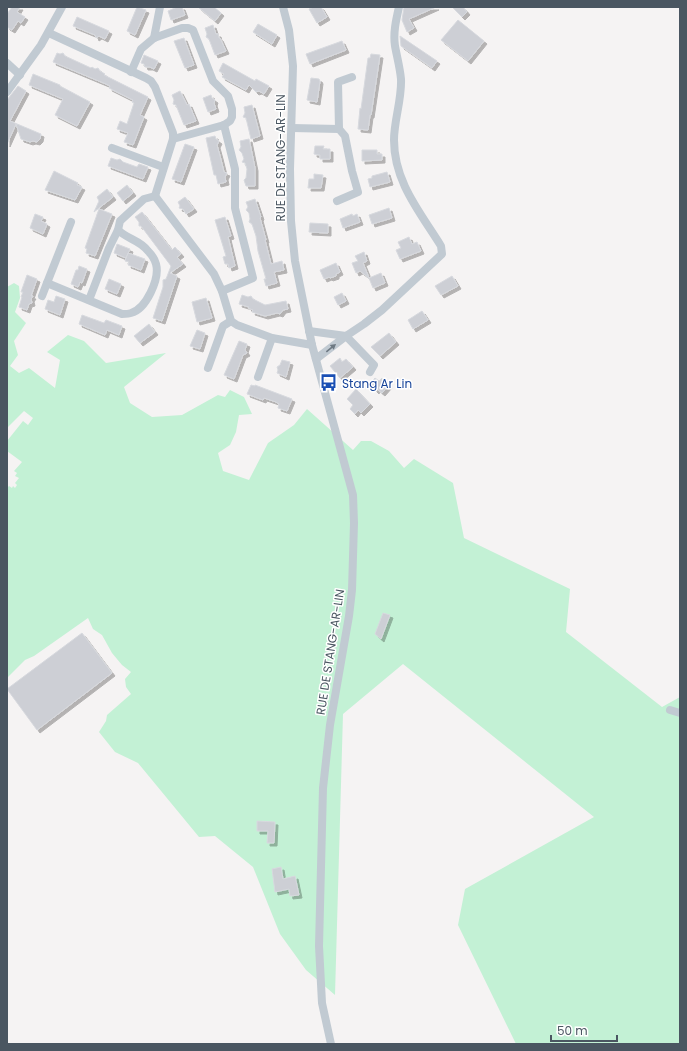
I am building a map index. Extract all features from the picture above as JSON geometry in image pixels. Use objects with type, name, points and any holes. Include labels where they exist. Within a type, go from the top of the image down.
[{"type":"street","points":[[7,92],[49,33],[62,7]]},
{"type":"street","points":[[154,38],[160,7]]},
{"type":"street","name":"RUE DE STANG-AR-LIN","points":[[283,7],[289,30],[294,66],[290,169],[291,221],[296,268],[312,345],[353,495],[354,523],[352,590],[349,616],[330,725],[323,788],[319,946],[322,1003],[331,1044]]},
{"type":"street","points":[[316,359],[382,310],[442,254],[441,246],[406,190],[397,167],[394,154],[394,138],[401,80],[395,44],[395,24],[399,7]]},
{"type":"street","points":[[131,72],[141,49],[154,38],[182,28],[193,30],[213,81],[228,96],[232,109],[232,117],[230,121],[224,125],[173,138]]},
{"type":"street","points":[[49,33],[151,81],[155,87],[171,127],[173,138],[155,196]]},
{"type":"street","points":[[7,63],[20,75]]},
{"type":"street","points":[[337,202],[358,192],[345,136],[339,129],[338,82],[352,77]]},
{"type":"street","points":[[222,291],[253,278],[235,208],[234,169],[224,125]]},
{"type":"street","points":[[292,128],[339,129]]},
{"type":"street","points":[[112,148],[163,167]]},
{"type":"street","points":[[155,196],[214,274],[222,291],[231,320],[237,325],[272,338],[312,345]]},
{"type":"street","points":[[89,300],[118,230],[120,221],[144,199],[155,196]]},
{"type":"street","points":[[42,296],[71,222]]},
{"type":"street","points":[[47,283],[122,314],[132,313],[145,303],[154,283],[156,265],[148,250],[138,241],[123,235],[118,230]]},
{"type":"street","points":[[208,368],[223,326],[231,320]]},
{"type":"street","points":[[309,331],[346,336],[374,365],[370,372]]},
{"type":"street","points":[[258,377],[272,338]]},
{"type":"street","points":[[670,710],[680,713]]},
{"type":"green space","points":[[14,283],[19,286],[20,298],[15,312],[26,323],[14,341],[18,355],[10,366],[19,373],[29,368],[55,388],[60,360],[47,352],[68,335],[84,341],[106,363],[166,353],[124,387],[130,403],[152,417],[182,415],[218,395],[225,397],[230,390],[244,397],[252,414],[239,415],[236,432],[230,445],[218,453],[223,471],[249,480],[268,443],[294,425],[307,409],[353,450],[361,441],[371,441],[389,451],[404,468],[414,459],[453,483],[464,538],[570,589],[566,632],[662,707],[680,697],[680,1044],[516,1044],[458,925],[465,889],[594,817],[403,664],[343,714],[335,995],[306,970],[280,934],[253,867],[215,836],[199,837],[138,763],[115,752],[99,732],[106,721],[107,715],[131,694],[126,687],[125,679],[131,672],[122,665],[112,653],[102,635],[93,629],[88,618],[34,656],[25,660],[7,678],[7,488],[9,486],[12,488],[13,486],[15,488],[17,485],[15,483],[19,478],[15,476],[17,473],[14,471],[22,462],[7,451],[7,441],[23,421],[28,425],[33,418],[24,411],[7,428],[7,287]]},
{"type":"building","points":[[12,7],[20,7],[17,12],[25,17],[21,23],[18,21],[12,30],[7,27],[7,14]]},
{"type":"building","points":[[137,7],[146,10],[135,35],[127,31]]},
{"type":"building","points":[[177,7],[182,7],[185,15],[171,20],[168,11]]},
{"type":"building","points":[[198,7],[214,7],[221,13],[215,21]]},
{"type":"building","points":[[321,7],[327,17],[317,23],[309,9]]},
{"type":"building","points":[[404,7],[436,7],[409,19],[414,28],[407,32],[402,20]]},
{"type":"building","points":[[452,7],[463,7],[467,12],[462,17]]},
{"type":"building","points":[[77,17],[109,31],[105,39],[99,36],[96,38],[95,35],[73,26]]},
{"type":"building","points":[[458,20],[484,41],[468,61],[441,40]]},
{"type":"building","points":[[258,24],[277,35],[272,44],[253,32]]},
{"type":"building","points":[[213,25],[216,34],[218,34],[226,51],[215,55],[209,39],[206,37],[207,34],[205,28]]},
{"type":"building","points":[[400,36],[437,61],[432,68],[401,46]]},
{"type":"building","points":[[184,38],[194,65],[185,68],[174,41]]},
{"type":"building","points":[[342,41],[346,50],[310,64],[306,54]]},
{"type":"building","points":[[57,53],[63,53],[65,56],[91,68],[98,68],[105,74],[104,75],[148,97],[140,115],[144,117],[133,145],[124,142],[128,133],[117,129],[120,121],[127,124],[134,103],[132,102],[133,100],[109,88],[110,86],[106,84],[53,62]]},
{"type":"building","points":[[371,54],[380,55],[371,115],[368,130],[358,129],[368,58],[370,58]]},
{"type":"building","points":[[144,55],[158,61],[154,69],[145,67],[144,64],[141,63]]},
{"type":"building","points":[[223,63],[255,81],[256,79],[269,86],[264,94],[259,91],[256,92],[249,85],[246,90],[222,77],[224,74],[219,71]]},
{"type":"building","points":[[33,74],[60,85],[90,102],[77,126],[55,115],[63,99],[29,85]]},
{"type":"building","points":[[311,78],[319,79],[320,81],[317,102],[307,100]]},
{"type":"building","points":[[18,86],[26,91],[10,121],[41,134],[40,139],[37,142],[30,142],[21,139],[16,124],[7,144],[7,100]]},
{"type":"building","points":[[180,91],[187,105],[189,104],[196,121],[184,125],[176,105],[173,104],[174,100],[172,95]]},
{"type":"building","points":[[211,95],[215,100],[214,103],[216,109],[208,112],[203,98]]},
{"type":"building","points":[[252,105],[260,136],[251,139],[246,118],[243,117],[245,113],[244,107]]},
{"type":"building","points":[[215,136],[219,141],[217,145],[224,172],[227,173],[225,177],[226,182],[218,184],[216,175],[214,175],[206,138]]},
{"type":"building","points":[[249,139],[255,168],[255,186],[246,186],[244,180],[246,178],[247,169],[245,163],[242,162],[244,159],[239,150],[241,147],[240,141]]},
{"type":"building","points":[[185,144],[194,147],[181,182],[172,179]]},
{"type":"building","points":[[315,146],[324,146],[323,149],[330,149],[330,159],[320,159],[320,155],[314,154]]},
{"type":"building","points":[[362,150],[377,150],[377,154],[382,154],[382,160],[362,161]]},
{"type":"building","points":[[111,158],[117,160],[120,159],[123,162],[137,167],[139,164],[148,167],[143,179],[108,166]]},
{"type":"building","points":[[54,171],[78,183],[77,185],[82,187],[75,200],[45,190]]},
{"type":"building","points":[[387,172],[390,182],[370,187],[368,179],[372,178],[372,176]]},
{"type":"building","points":[[314,174],[323,175],[321,188],[308,188],[309,179],[314,179]]},
{"type":"building","points":[[127,185],[133,193],[123,201],[117,193]]},
{"type":"building","points":[[107,189],[113,197],[94,212],[99,201],[97,197]]},
{"type":"building","points":[[185,197],[194,209],[186,214],[183,209],[179,208],[180,206],[178,202]]},
{"type":"building","points":[[255,199],[261,217],[271,264],[282,261],[284,270],[274,272],[277,283],[266,286],[264,279],[266,279],[258,251],[256,236],[252,224],[249,222],[249,213],[246,210],[248,207],[246,202]]},
{"type":"building","points":[[389,208],[392,218],[372,224],[369,215]]},
{"type":"building","points":[[99,209],[112,214],[95,256],[86,253],[87,249],[85,248]]},
{"type":"building","points":[[142,212],[172,250],[175,247],[181,254],[177,257],[183,264],[170,273],[177,276],[162,321],[153,318],[163,287],[163,280],[166,279],[171,266],[141,226],[139,226],[139,222],[135,217]]},
{"type":"building","points":[[35,214],[43,217],[41,221],[47,224],[43,234],[30,228]]},
{"type":"building","points":[[352,214],[353,216],[357,214],[360,222],[343,228],[340,219]]},
{"type":"building","points":[[225,217],[231,236],[228,237],[235,266],[229,268],[228,264],[225,264],[223,257],[226,256],[215,220]]},
{"type":"building","points":[[310,223],[328,224],[328,233],[309,232]]},
{"type":"building","points":[[409,237],[412,244],[417,242],[421,251],[400,259],[396,250],[401,248],[398,242]]},
{"type":"building","points":[[117,244],[130,249],[126,258],[114,253]]},
{"type":"building","points":[[364,252],[367,261],[363,263],[369,278],[360,271],[356,273],[352,263],[358,261],[355,256]]},
{"type":"building","points":[[128,253],[145,259],[141,270],[128,265],[129,262],[125,261]]},
{"type":"building","points":[[336,263],[340,272],[336,274],[336,276],[324,279],[320,270]]},
{"type":"building","points":[[79,266],[87,269],[82,283],[80,282],[78,287],[71,284]]},
{"type":"building","points":[[381,273],[385,283],[373,288],[369,278]]},
{"type":"building","points":[[27,275],[37,279],[31,296],[33,296],[31,299],[32,303],[29,304],[27,310],[19,307],[23,292],[21,292]]},
{"type":"building","points":[[452,276],[458,286],[441,295],[435,286]]},
{"type":"building","points":[[109,279],[121,284],[117,294],[105,289]]},
{"type":"building","points":[[342,293],[346,301],[338,305],[334,297]]},
{"type":"building","points":[[242,295],[248,297],[251,296],[253,299],[265,305],[286,301],[288,309],[283,310],[280,314],[277,313],[265,316],[252,312],[253,310],[248,308],[249,307],[239,304]]},
{"type":"building","points":[[56,296],[65,299],[60,315],[45,309],[48,300],[54,302]]},
{"type":"building","points":[[206,298],[212,318],[197,322],[192,302]]},
{"type":"building","points":[[422,311],[428,320],[413,329],[408,320]]},
{"type":"building","points":[[82,315],[104,323],[106,320],[122,326],[119,335],[107,330],[105,335],[79,324]]},
{"type":"building","points":[[149,324],[155,332],[140,343],[134,336]]},
{"type":"building","points":[[197,330],[205,333],[200,349],[190,346]]},
{"type":"building","points":[[389,333],[396,342],[380,356],[371,347]]},
{"type":"building","points":[[239,341],[247,344],[245,350],[247,353],[243,355],[234,379],[224,375]]},
{"type":"building","points":[[340,358],[342,362],[346,359],[353,367],[340,378],[330,366]]},
{"type":"building","points":[[282,360],[290,362],[286,377],[277,373],[277,367],[280,365]]},
{"type":"building","points":[[375,378],[379,381],[382,378],[389,385],[382,393],[377,389],[376,391],[369,384]]},
{"type":"building","points":[[251,385],[255,385],[292,399],[287,411],[278,408],[279,404],[276,402],[264,398],[263,400],[247,394]]},
{"type":"building","points":[[356,389],[370,404],[361,413],[358,410],[355,414],[350,409],[353,405],[347,399]]},
{"type":"building","points":[[383,613],[390,615],[381,639],[375,634]]},
{"type":"building","points":[[82,633],[112,673],[37,730],[7,689]]},
{"type":"building","points":[[257,821],[275,822],[274,843],[267,843],[268,831],[257,831]]},
{"type":"building","points":[[281,867],[283,879],[295,876],[299,895],[290,896],[289,889],[275,892],[272,869]]},
{"type":"place","name":"Stang Ar Lin","points":[[329,383]]}]
